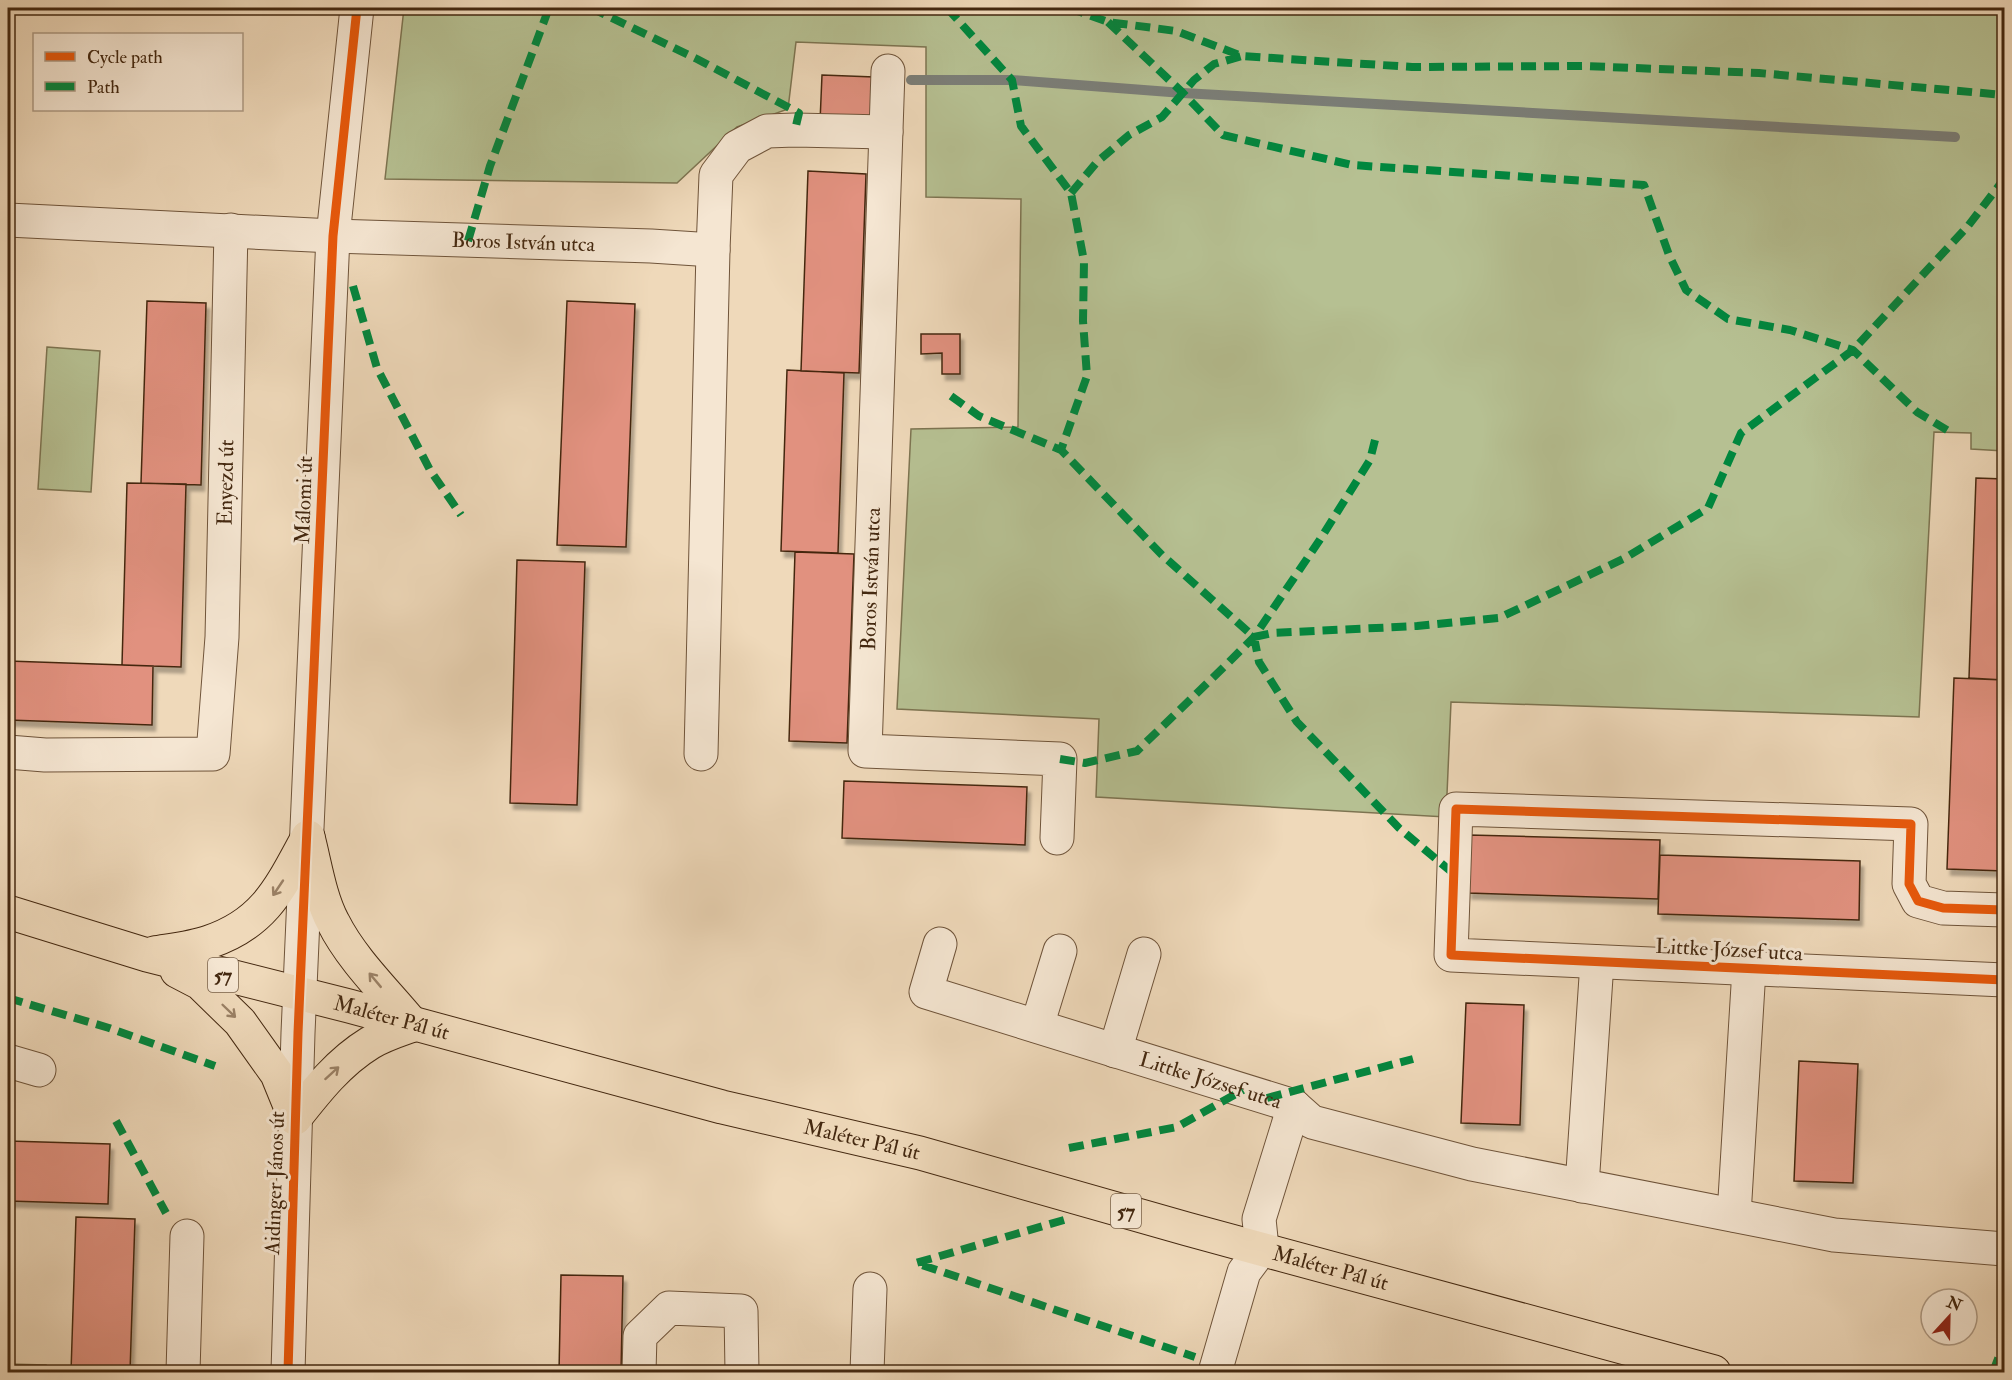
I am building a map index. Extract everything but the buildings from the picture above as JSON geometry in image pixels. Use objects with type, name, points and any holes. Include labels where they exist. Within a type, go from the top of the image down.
[{"type":"main road","points":[[147,955],[208,943],[252,921],[272,898],[308,837]]},
{"type":"main road","points":[[295,1118],[322,1083],[348,1059],[371,1042],[413,1025],[352,952],[332,921],[308,837]]},
{"type":"main road","name":"Maléter Pál út","points":[[8,912],[147,955],[722,1107],[920,1153],[1714,1372]]},
{"type":"main road","points":[[147,955],[200,983],[240,1022],[277,1074],[295,1118]]},
{"type":"street","name":"Málomi út","points":[[300,994],[333,236],[357,8]]},
{"type":"street","name":"Boros István utca","points":[[888,71],[865,751],[1060,759],[1057,838]]},
{"type":"street","points":[[701,754],[716,175],[736,147],[767,131],[886,132]]},
{"type":"street","points":[[8,220],[231,230]]},
{"type":"street","name":"Boros István utca","points":[[231,230],[713,250]]},
{"type":"street","name":"Enyezd út","points":[[8,752],[45,755],[213,754],[222,637],[231,230]]},
{"type":"street","name":"Littke József utca","points":[[2004,910],[1942,908],[1918,901],[1909,884],[1911,824],[1456,808],[1451,955],[2004,980]]},
{"type":"street","name":"Littke József utca","points":[[940,944],[926,992],[1294,1106],[1312,1122],[1472,1164],[1834,1235],[2004,1249]]},
{"type":"street","points":[[1037,1026],[1060,951]]},
{"type":"street","points":[[1115,1051],[1144,954]]},
{"type":"street","points":[[1582,1186],[1597,962]]},
{"type":"street","points":[[1734,1215],[1749,969]]},
{"type":"street","name":"Aidinger János út","points":[[288,1372],[300,994]]},
{"type":"street","points":[[8,1061],[39,1070]]},
{"type":"street","points":[[1215,1372],[1244,1272],[1262,1248],[1259,1219],[1294,1106]]},
{"type":"street","points":[[183,1372],[188,1236]]},
{"type":"street","points":[[867,1372],[870,1289]]},
{"type":"street","points":[[639,1372],[640,1336],[669,1308],[741,1311],[741,1372]]},
{"type":"green space","points":[[404,8],[2004,8],[2004,451],[1971,449],[1971,433],[1934,432],[1919,717],[1451,702],[1446,817],[1096,797],[1099,719],[897,709],[911,429],[1018,427],[1021,199],[926,197],[926,47],[796,42],[788,109],[737,127],[677,183],[385,179]]},
{"type":"green space","points":[[47,347],[100,351],[91,492],[38,489]]},
{"type":"green space","points":[[8,1364],[46,1365],[46,1372],[8,1372]]},
{"type":"waterway","points":[[911,80],[1012,80],[1183,93],[1955,137]]},
{"type":"marked path","points":[[468,241],[490,166],[549,8]]},
{"type":"marked path","points":[[591,8],[697,59],[799,113],[795,130]]},
{"type":"marked path","points":[[947,8],[1012,80],[1021,126],[1071,193],[1084,261],[1083,321],[1087,376],[1061,450],[1162,555],[1254,637],[1259,662],[1297,722],[1399,828],[1454,874]]},
{"type":"marked path","points":[[1069,8],[1108,22],[1176,31],[1242,56],[1412,67],[1584,66],[1759,73],[2004,95]]},
{"type":"marked path","points":[[1108,22],[1183,93],[1223,135],[1352,165],[1644,185],[1669,255],[1686,290],[1728,319],[1790,330],[1853,350],[1917,412],[1952,433]]},
{"type":"marked path","points":[[1071,193],[1097,162],[1129,135],[1162,117],[1194,80],[1214,64],[1242,56]]},
{"type":"marked path","points":[[1254,637],[1273,633],[1417,626],[1499,618],[1625,558],[1708,508],[1741,433],[1853,350],[1968,226],[2004,179]]},
{"type":"marked path","points":[[353,286],[377,368],[430,470],[461,515]]},
{"type":"marked path","points":[[951,396],[979,416],[1061,450]]},
{"type":"marked path","points":[[1060,759],[1085,763],[1137,751],[1254,637],[1370,460],[1375,440]]},
{"type":"marked path","points":[[8,998],[109,1028],[215,1066]]},
{"type":"marked path","points":[[1267,1098],[1413,1059]]},
{"type":"marked path","points":[[1069,1148],[1177,1127],[1243,1090]]},
{"type":"marked path","points":[[116,1121],[166,1213]]},
{"type":"marked path","points":[[1064,1220],[916,1263],[1195,1357]]},
{"type":"marked path","points":[[1993,1372],[2004,1343]]},
{"type":"cycle path","points":[[288,1372],[298,1033],[333,236],[357,8]]},
{"type":"cycle path","points":[[2004,910],[1943,908],[1918,901],[1909,884],[1911,824],[1456,809],[1451,955],[2004,980]]}]
